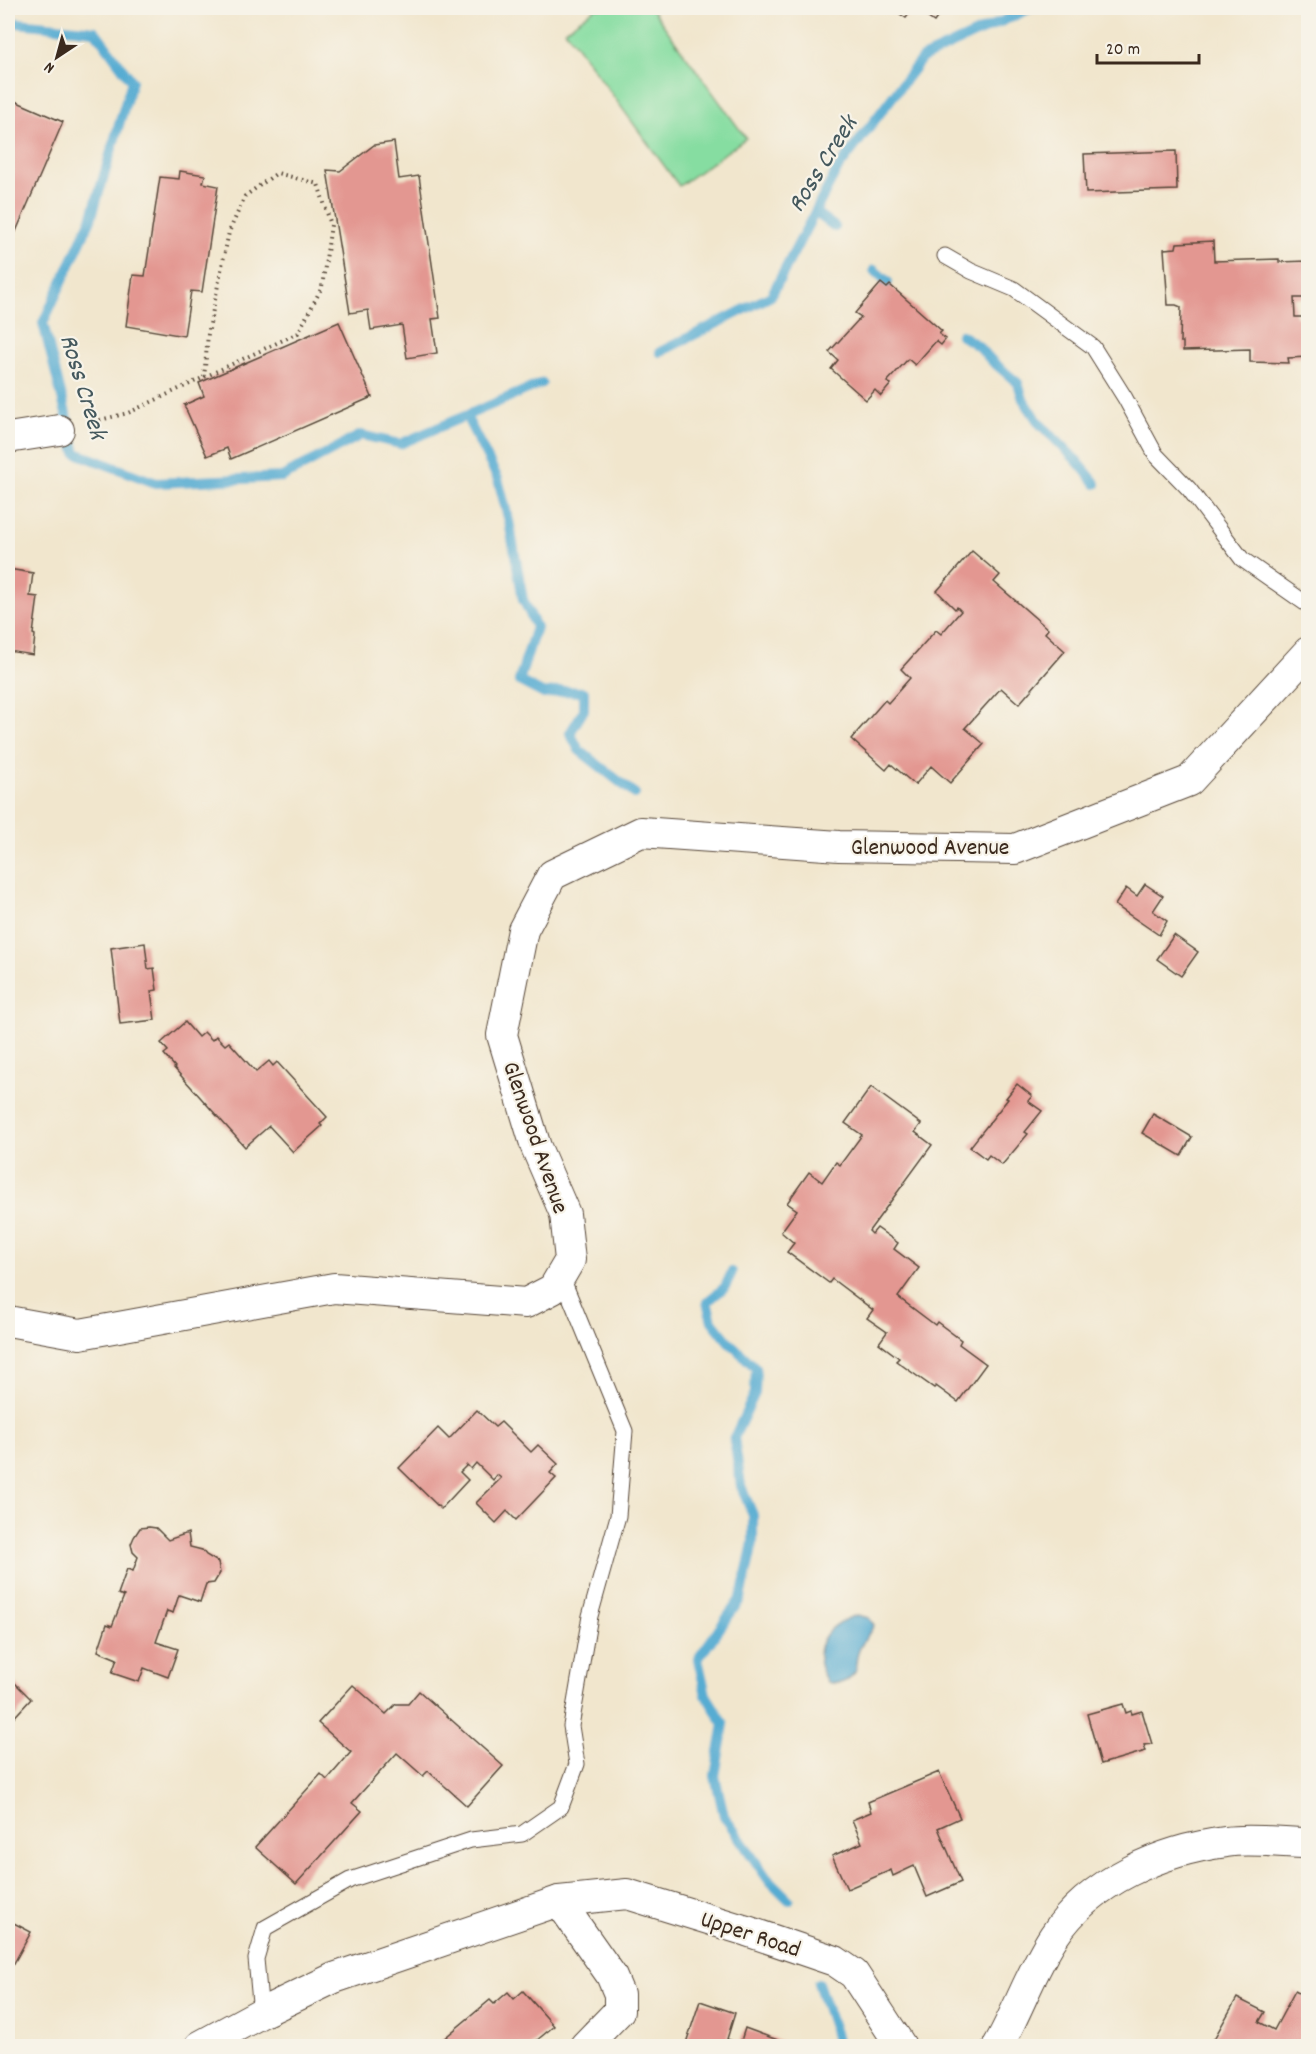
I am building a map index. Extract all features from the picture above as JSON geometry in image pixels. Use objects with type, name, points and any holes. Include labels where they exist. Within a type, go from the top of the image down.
[{"type":"street","points":[[8,438],[59,430]]},
{"type":"street","name":"Glenwood Avenue","points":[[8,1321],[80,1334],[334,1288],[526,1303],[553,1289],[570,1260],[566,1214],[536,1147],[502,1035],[523,930],[552,875],[641,832],[839,846],[1015,849],[1189,781],[1308,652]]},
{"type":"street","points":[[998,2046],[1027,1984],[1055,1934],[1088,1898],[1130,1871],[1174,1853],[1227,1841],[1308,1843]]},
{"type":"street","name":"Upper Road","points":[[200,2046],[261,2013],[334,1978],[559,1901],[627,1894],[835,1960],[854,1974],[901,2046]]},
{"type":"street","points":[[559,1901],[611,1975],[619,1994],[619,2011],[585,2046]]},
{"type":"lane","points":[[945,256],[971,271],[1014,288],[1093,347],[1125,398],[1156,455],[1189,489],[1242,559],[1308,605]]},
{"type":"lane","points":[[261,2013],[256,1959],[265,1928],[350,1880],[471,1840],[522,1834],[561,1807],[577,1764],[572,1726],[590,1616],[618,1516],[625,1431],[561,1275]]},
{"type":"path","points":[[92,422],[128,413],[204,378],[298,333],[322,287],[331,225],[318,184],[277,173],[245,196],[229,232],[208,334],[204,378]]},
{"type":"green space","points":[[596,8],[651,8],[746,138],[679,186],[565,30]]},
{"type":"water","points":[[857,1615],[869,1618],[874,1625],[859,1651],[856,1671],[844,1682],[827,1682],[819,1660],[822,1641],[835,1626]]},
{"type":"building","points":[[891,8],[914,8],[906,18]]},
{"type":"building","points":[[914,8],[944,8],[934,22]]},
{"type":"building","points":[[8,98],[63,122],[8,250]]},
{"type":"building","points":[[394,142],[399,179],[419,176],[440,318],[432,319],[437,353],[407,358],[402,325],[371,330],[368,310],[350,313],[327,170],[340,171],[374,145]]},
{"type":"building","points":[[1176,151],[1177,190],[1086,193],[1084,154]]},
{"type":"building","points":[[180,171],[205,175],[203,183],[218,186],[202,292],[191,291],[184,336],[126,326],[133,275],[145,276],[160,177],[179,179]]},
{"type":"building","points":[[1213,241],[1214,261],[1279,259],[1279,262],[1308,261],[1308,298],[1294,298],[1295,317],[1308,317],[1308,357],[1288,358],[1289,363],[1250,362],[1250,349],[1183,351],[1183,342],[1180,342],[1181,307],[1168,305],[1164,249],[1176,248],[1177,243]]},
{"type":"building","points":[[881,283],[887,288],[890,285],[942,331],[939,334],[946,339],[941,345],[936,341],[915,365],[908,359],[887,382],[891,384],[881,396],[875,390],[866,400],[831,369],[838,360],[829,352],[861,317],[855,313]]},
{"type":"building","points":[[339,322],[372,397],[231,459],[227,448],[207,456],[184,405],[204,396],[199,383]]},
{"type":"building","points":[[972,551],[1000,575],[994,582],[1048,629],[1045,633],[1065,651],[1019,704],[1001,688],[965,728],[984,744],[950,783],[931,766],[915,785],[891,764],[886,770],[851,739],[885,700],[888,703],[910,678],[901,669],[936,630],[941,634],[961,611],[957,607],[955,609],[937,591]]},
{"type":"building","points":[[8,569],[33,573],[30,596],[38,597],[33,634],[35,635],[33,655],[8,651],[11,634],[8,634]]},
{"type":"building","points":[[1145,884],[1163,896],[1153,911],[1167,921],[1159,935],[1115,905],[1126,888],[1137,896]]},
{"type":"building","points":[[1174,935],[1198,952],[1181,976],[1157,959]]},
{"type":"building","points":[[145,943],[148,969],[154,968],[157,990],[151,991],[155,1020],[120,1024],[111,948]]},
{"type":"building","points":[[185,1022],[198,1037],[204,1032],[212,1040],[216,1036],[225,1045],[229,1042],[256,1072],[269,1061],[273,1066],[277,1062],[327,1117],[320,1124],[322,1126],[293,1152],[269,1126],[245,1147],[164,1054],[168,1051],[161,1043]]},
{"type":"building","points":[[1017,1084],[1032,1096],[1028,1101],[1042,1111],[1025,1132],[1028,1134],[1002,1165],[989,1155],[986,1159],[970,1147]]},
{"type":"building","points":[[871,1087],[921,1124],[915,1132],[932,1145],[869,1231],[872,1234],[877,1228],[898,1243],[894,1249],[919,1268],[898,1297],[935,1325],[937,1322],[961,1340],[959,1344],[986,1364],[958,1402],[896,1361],[899,1358],[879,1343],[887,1332],[867,1318],[873,1310],[832,1279],[829,1283],[787,1252],[794,1243],[781,1232],[797,1210],[787,1203],[809,1172],[822,1182],[836,1162],[840,1165],[862,1135],[845,1123]]},
{"type":"building","points":[[1153,1114],[1192,1137],[1181,1156],[1142,1133]]},
{"type":"building","points":[[477,1410],[495,1427],[501,1422],[531,1452],[538,1445],[558,1464],[550,1473],[556,1478],[516,1520],[507,1511],[496,1523],[476,1503],[501,1478],[497,1475],[493,1480],[476,1463],[471,1469],[467,1465],[460,1472],[468,1480],[441,1509],[399,1468],[438,1428],[449,1439]]},
{"type":"building","points":[[140,1528],[156,1528],[168,1540],[188,1533],[190,1547],[202,1550],[218,1562],[220,1573],[214,1583],[206,1584],[200,1602],[179,1595],[173,1613],[167,1611],[156,1642],[178,1649],[168,1677],[144,1668],[139,1682],[112,1673],[117,1659],[98,1651],[107,1624],[112,1626],[124,1596],[118,1594],[127,1569],[133,1571],[138,1557],[133,1552],[131,1544]]},
{"type":"building","points":[[8,1676],[31,1699],[8,1724]]},
{"type":"building","points":[[353,1685],[386,1714],[396,1704],[408,1704],[419,1691],[503,1766],[467,1806],[428,1771],[423,1776],[397,1753],[352,1803],[362,1811],[296,1884],[255,1847],[321,1774],[327,1780],[351,1752],[318,1723]]},
{"type":"building","points":[[1123,1704],[1126,1713],[1142,1711],[1152,1744],[1144,1745],[1146,1751],[1101,1764],[1087,1714]]},
{"type":"building","points":[[939,1772],[960,1818],[938,1828],[961,1882],[927,1897],[914,1866],[893,1876],[891,1870],[847,1889],[832,1856],[862,1843],[852,1820],[871,1812],[868,1802]]},
{"type":"building","points":[[8,1920],[31,1932],[13,1965],[8,1962]]},
{"type":"building","points":[[523,1991],[554,2026],[530,2046],[435,2046],[490,2000],[494,2004],[508,1992],[514,1999]]},
{"type":"building","points":[[1295,1991],[1308,1998],[1308,2046],[1210,2046],[1237,1998],[1265,2012],[1259,2022],[1274,2030]]},
{"type":"building","points":[[700,2001],[735,2013],[727,2039],[740,2044],[745,2028],[783,2042],[781,2046],[685,2046]]},
{"type":"waterway","name":"Ross Creek","points":[[660,352],[771,296],[837,170],[922,58],[1031,8]]},
{"type":"waterway","name":"Ross Creek","points":[[8,22],[95,31],[132,81],[91,219],[43,323],[76,453],[156,483],[282,477],[361,435],[400,444],[542,383]]},
{"type":"waterway","points":[[815,212],[835,227]]},
{"type":"waterway","points":[[874,270],[888,282]]},
{"type":"waterway","points":[[961,335],[978,346],[1018,383],[1023,399],[1039,423],[1077,461],[1096,484]]},
{"type":"waterway","points":[[466,416],[498,479],[509,521],[523,599],[536,627],[519,681],[544,694],[562,691],[584,692],[584,710],[570,733],[579,750],[635,794]]},
{"type":"waterway","points":[[732,1272],[725,1287],[707,1302],[712,1321],[728,1341],[756,1368],[755,1393],[734,1438],[741,1486],[753,1515],[753,1543],[741,1598],[698,1659],[706,1695],[724,1724],[715,1776],[724,1816],[767,1878],[789,1900]]},
{"type":"waterway","points":[[818,1983],[838,2046]]}]
